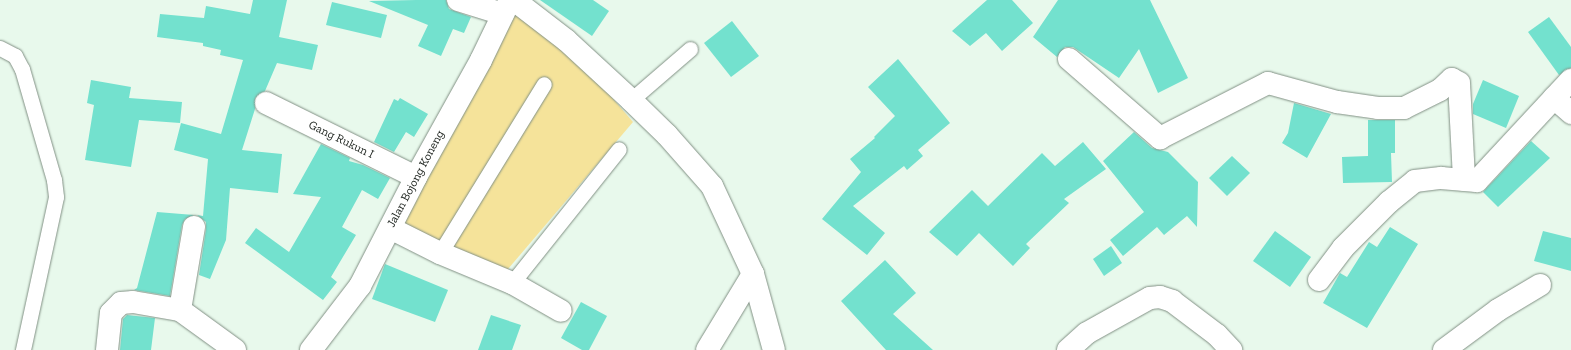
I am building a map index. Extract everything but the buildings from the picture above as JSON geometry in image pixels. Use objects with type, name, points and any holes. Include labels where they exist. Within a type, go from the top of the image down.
[{"type":"street","points":[[458,0],[509,5],[566,40],[667,134],[712,186],[753,274],[774,350]]},
{"type":"street","name":"Jalan Bojong Koneng","points":[[311,350],[360,286],[416,177],[481,60],[509,5]]},
{"type":"street","points":[[1069,59],[1160,138],[1268,83],[1336,102],[1378,108],[1404,108],[1440,90],[1452,79],[1459,83],[1464,180]]},
{"type":"street","points":[[1319,280],[1343,248],[1389,202],[1415,181],[1441,178],[1477,181],[1489,170],[1571,80]]},
{"type":"street","points":[[1554,98],[1571,113]]},
{"type":"street","name":"Gang Rukun I","points":[[266,103],[416,177]]},
{"type":"street","points":[[180,310],[194,227]]},
{"type":"street","points":[[390,228],[440,253],[512,283],[561,311]]},
{"type":"street","points":[[707,350],[753,274]]},
{"type":"street","points":[[1444,350],[1498,310],[1540,285]]},
{"type":"street","points":[[1068,350],[1087,333],[1150,298],[1160,297],[1172,301],[1217,335],[1231,350]]},
{"type":"street","points":[[107,350],[111,313],[121,303],[133,302],[180,310],[235,350]]},
{"type":"lane","points":[[0,48],[15,56],[22,69],[54,180],[56,197],[23,350]]},
{"type":"lane","points":[[631,100],[690,48]]},
{"type":"lane","points":[[440,253],[544,84]]},
{"type":"lane","points":[[512,283],[619,149]]},
{"type":"shaded area","points":[[513,0],[528,0],[633,122],[503,275],[399,227]]}]
